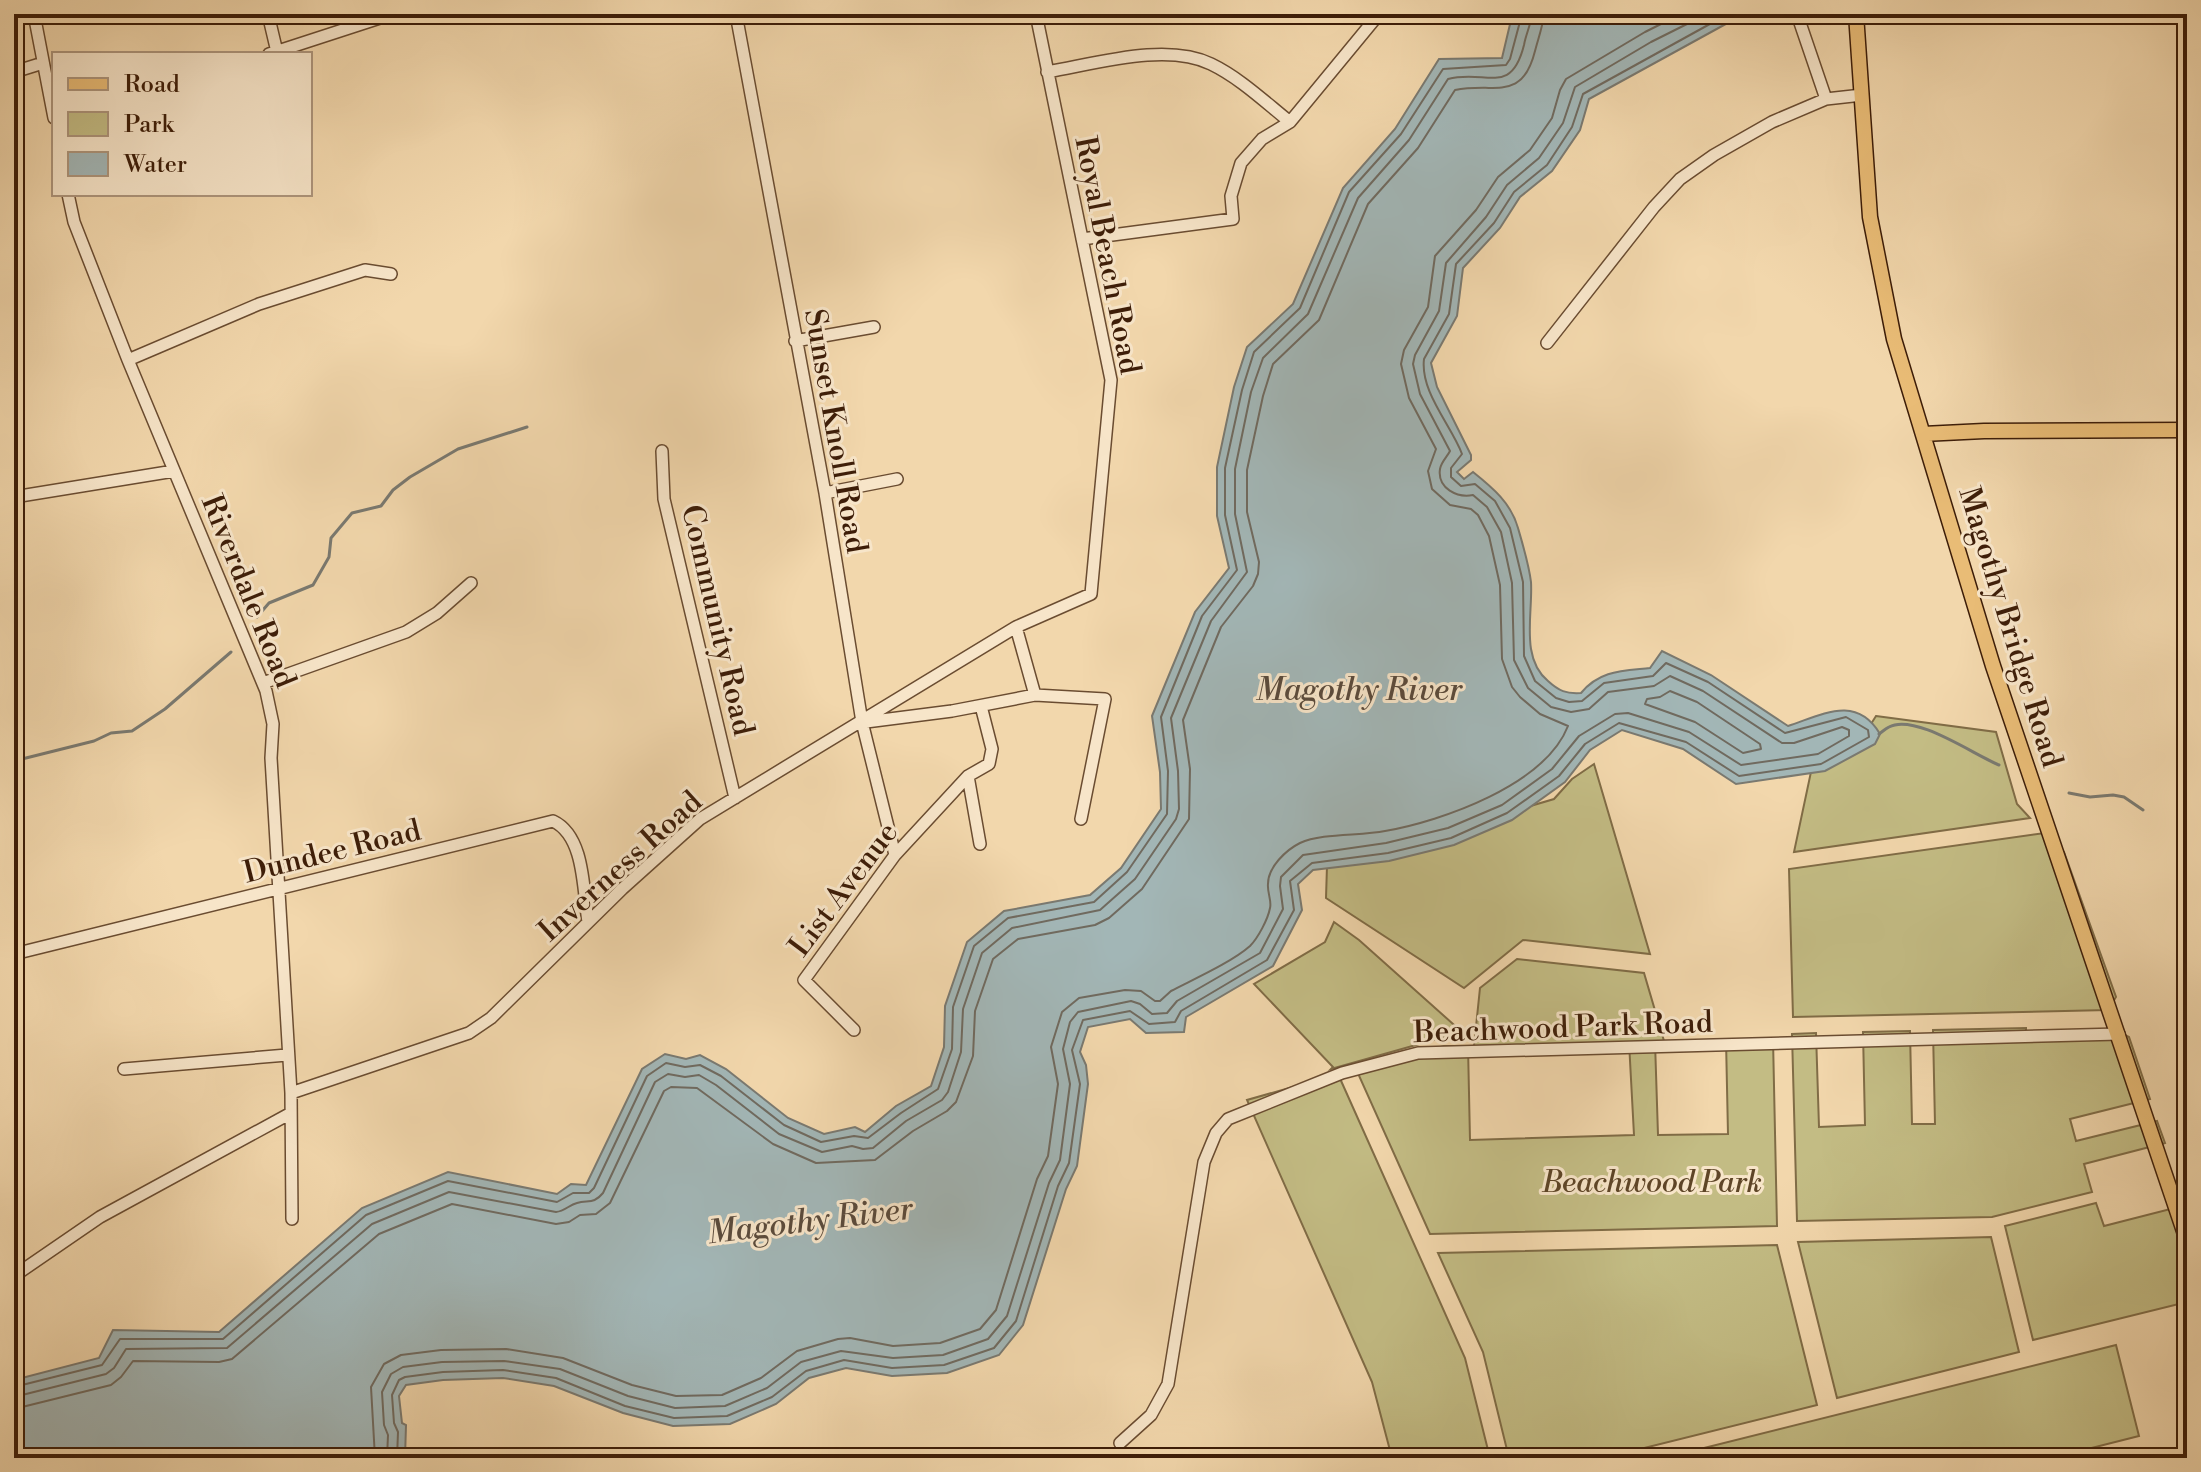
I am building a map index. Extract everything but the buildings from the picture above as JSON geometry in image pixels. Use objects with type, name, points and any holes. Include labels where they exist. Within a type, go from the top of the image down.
[{"type":"main road","name":"Magothy Bridge Road","points":[[1856,14],[1870,217],[1894,339],[1998,681],[2187,1240]]},
{"type":"main road","points":[[1923,434],[2187,430]]},
{"type":"street","points":[[34,14],[52,108]]},
{"type":"street","points":[[268,14],[273,52]]},
{"type":"street","points":[[276,52],[392,14]]},
{"type":"street","name":"Sunset Knoll Road","points":[[736,14],[825,493],[862,722],[895,855]]},
{"type":"street","name":"Royal Beach Road","points":[[1016,627],[1091,594],[1111,380],[1036,14]]},
{"type":"street","points":[[1082,239],[1233,219],[1231,196],[1241,163],[1262,139],[1290,122],[1379,14]]},
{"type":"street","points":[[1797,14],[1826,99]]},
{"type":"street","points":[[1047,72],[1165,53],[1209,63],[1290,122]]},
{"type":"street","points":[[14,72],[43,63]]},
{"type":"street","points":[[1547,343],[1654,207],[1680,179],[1714,155],[1761,129],[1826,99],[1862,95]]},
{"type":"street","name":"Riverdale Road","points":[[68,196],[74,222],[128,360],[263,683],[273,724],[271,758],[291,1093],[292,1219]]},
{"type":"street","points":[[128,360],[257,305],[311,287],[365,270],[391,274]]},
{"type":"street","points":[[795,341],[874,327]]},
{"type":"street","name":"Community Road","points":[[662,451],[664,499],[735,798]]},
{"type":"street","points":[[14,497],[174,471]]},
{"type":"street","points":[[825,493],[897,479]]},
{"type":"street","points":[[263,683],[406,632],[437,613],[471,583]]},
{"type":"street","points":[[1016,627],[1035,695]]},
{"type":"street","name":"Inverness Road","points":[[291,1093],[469,1033],[509,1004],[588,922],[700,819],[1016,627]]},
{"type":"street","points":[[862,722],[981,706],[1035,695],[1105,699],[1081,819]]},
{"type":"street","name":"List Avenue","points":[[854,1030],[804,980],[895,855],[968,776],[989,764],[992,749],[981,706]]},
{"type":"street","points":[[968,776],[980,844]]},
{"type":"street","name":"Dundee Road","points":[[14,954],[553,821],[564,826],[572,836],[588,922]]},
{"type":"street","name":"Beachwood Park Road","points":[[1120,1443],[1151,1415],[1168,1384],[1204,1162],[1216,1133],[1228,1119],[1277,1097],[1342,1073],[1418,1053],[2119,1034]]},
{"type":"street","points":[[124,1069],[287,1055]]},
{"type":"street","points":[[14,1276],[100,1217],[291,1113]]},
{"type":"green space","points":[[1876,716],[1996,732],[2017,804],[2030,818],[1794,852],[1815,753],[1852,754]]},
{"type":"green space","points":[[1594,764],[1650,954],[1523,940],[1464,988],[1326,898],[1327,866],[1554,799],[1572,779]]},
{"type":"green space","points":[[2045,833],[2064,852],[2116,997],[2108,1010],[1793,1017],[1789,869]]},
{"type":"green space","points":[[1334,922],[1359,940],[1462,1032],[1331,1069],[1333,1067],[1254,984],[1325,942]]},
{"type":"green space","name":"Beachwood Park","points":[[1517,959],[1644,973],[1664,1041],[1655,1042],[1658,1135],[1728,1134],[1726,1040],[1773,1039],[1777,1226],[1430,1234],[1356,1069],[1444,1046],[1468,1046],[1470,1140],[1634,1135],[1629,1042],[1474,1046],[1480,988]]},
{"type":"green space","name":"Beachwood Park","points":[[2026,1028],[2026,1034],[2117,1031],[2129,1037],[2150,1099],[2070,1119],[2076,1141],[2157,1121],[2165,1143],[2084,1164],[2092,1192],[1992,1217],[1797,1221],[1792,1034],[1816,1033],[1819,1127],[1865,1125],[1863,1032],[1910,1031],[1912,1124],[1935,1124],[1933,1030]]},
{"type":"green space","points":[[1338,1074],[1465,1358],[1490,1458],[1392,1458],[1372,1382],[1247,1100]]},
{"type":"green space","points":[[2096,1203],[2104,1226],[2186,1205],[2187,1302],[2033,1340],[2005,1226]]},
{"type":"green space","name":"Beachwood Park","points":[[1991,1237],[2019,1352],[1837,1398],[1798,1242]]},
{"type":"green space","name":"Beachwood Park","points":[[1777,1245],[1817,1405],[1604,1458],[1509,1458],[1483,1352],[1438,1253]]},
{"type":"green space","points":[[2116,1345],[2139,1436],[2052,1458],[1664,1458]]},
{"type":"water","name":"Magothy River","points":[[1516,14],[1744,14],[1589,99],[1580,130],[1552,171],[1520,197],[1500,228],[1463,268],[1457,316],[1431,363],[1437,387],[1471,455],[1471,460],[1457,472],[1464,479],[1473,472],[1500,497],[1515,519],[1531,582],[1531,648],[1539,671],[1556,687],[1581,693],[1604,676],[1650,668],[1662,651],[1711,675],[1788,726],[1838,711],[1860,714],[1880,734],[1875,744],[1825,771],[1736,784],[1683,749],[1622,730],[1590,750],[1565,782],[1512,820],[1454,845],[1389,861],[1313,870],[1298,884],[1302,910],[1273,966],[1186,1017],[1184,1032],[1146,1033],[1130,1019],[1088,1027],[1080,1052],[1086,1065],[1088,1084],[1077,1166],[1066,1189],[1023,1325],[999,1355],[947,1373],[892,1376],[846,1368],[809,1378],[776,1404],[730,1424],[673,1426],[623,1413],[554,1386],[503,1378],[406,1385],[399,1396],[402,1423],[406,1425],[405,1458],[14,1458],[14,1380],[99,1358],[113,1330],[219,1332],[362,1208],[448,1172],[557,1194],[571,1184],[586,1185],[642,1069],[665,1054],[686,1059],[700,1055],[726,1069],[788,1118],[824,1134],[855,1127],[865,1132],[896,1106],[931,1086],[944,1047],[945,1006],[967,942],[1004,911],[1090,895],[1121,868],[1161,809],[1160,772],[1152,716],[1195,612],[1229,568],[1217,516],[1217,467],[1234,387],[1247,347],[1293,304],[1343,188],[1395,129],[1439,59],[1502,58],[1511,20]]},
{"type":"waterway","points":[[257,617],[269,603],[313,585],[329,557],[331,538],[352,513],[381,506],[393,490],[410,477],[458,449],[527,427]]},
{"type":"waterway","points":[[14,761],[94,741],[111,733],[132,731],[165,709],[231,652]]},
{"type":"waterway","points":[[1879,734],[1900,724],[1914,726],[1929,730],[1999,765]]},
{"type":"waterway","points":[[2069,793],[2090,797],[2124,797],[2143,810]]}]
